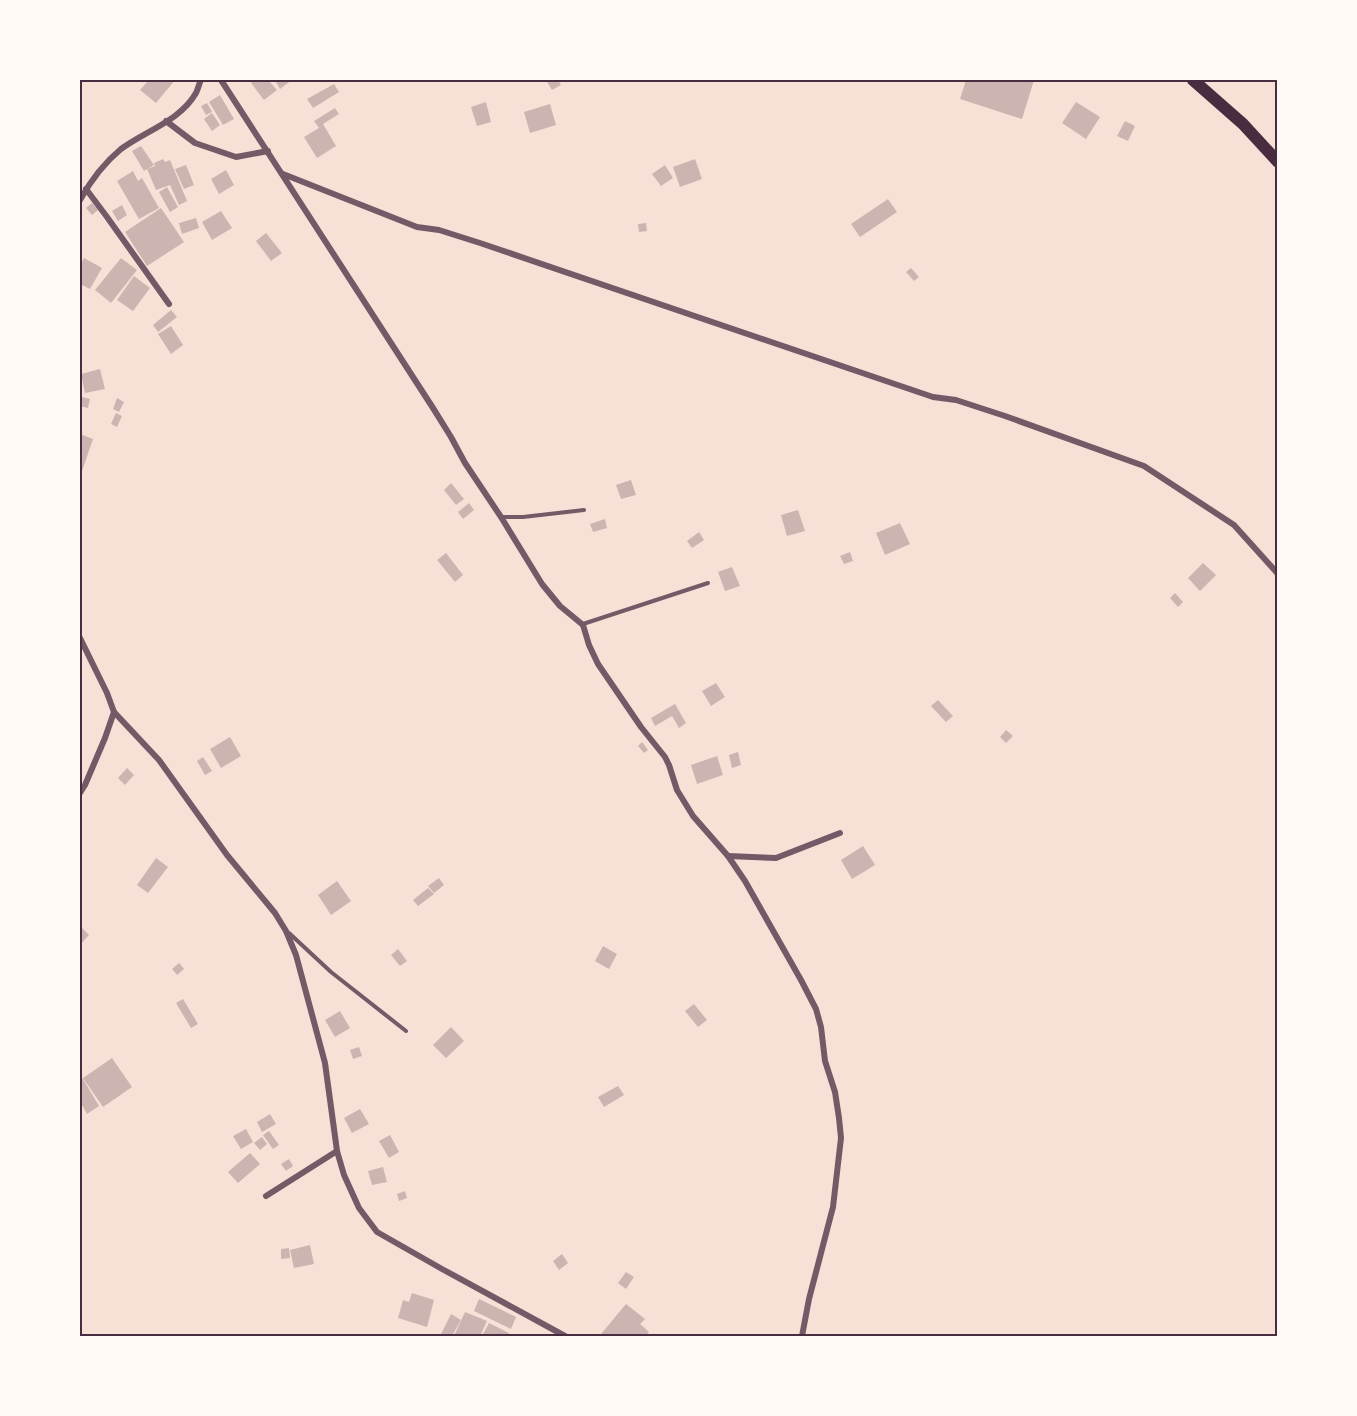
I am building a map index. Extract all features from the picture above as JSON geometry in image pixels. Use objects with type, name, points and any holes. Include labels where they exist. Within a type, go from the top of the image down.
[{"type":"main road","points":[[1193,80],[1243,124],[1278,162]]},
{"type":"street","points":[[80,200],[101,169],[118,152],[180,112],[196,93],[201,80]]},
{"type":"street","points":[[221,80],[451,437],[542,584],[560,606],[583,625],[598,664],[641,727],[665,757],[682,799],[698,822],[728,855],[745,881],[810,996],[821,1028],[825,1061],[837,1100],[840,1138],[833,1207],[802,1336]]},
{"type":"street","points":[[166,121],[195,143],[236,157],[268,151]]},
{"type":"street","points":[[282,174],[417,227],[439,230],[480,243],[933,397],[956,400],[1005,416],[1144,466],[1234,525],[1278,574]]},
{"type":"street","points":[[86,189],[169,304]]},
{"type":"street","points":[[80,638],[114,711],[159,760],[227,855],[275,913],[286,931],[296,955],[325,1063],[337,1152],[358,1208],[377,1232],[565,1336]]},
{"type":"street","points":[[80,793],[105,738],[114,711]]},
{"type":"street","points":[[728,855],[776,858],[840,833]]},
{"type":"street","points":[[266,1196],[337,1152]]},
{"type":"lane","points":[[501,517],[523,517],[584,510]]},
{"type":"lane","points":[[583,625],[708,583]]},
{"type":"lane","points":[[286,931],[331,972],[406,1031]]},
{"type":"building","points":[[149,80],[175,80],[156,103],[140,90]]},
{"type":"building","points":[[255,80],[268,80],[277,90],[264,100],[251,83]]},
{"type":"building","points":[[292,80],[280,89],[276,82]]},
{"type":"building","points":[[546,80],[558,80],[561,85],[552,90]]},
{"type":"building","points":[[966,80],[1034,80],[1022,119],[960,99]]},
{"type":"building","points":[[334,84],[339,92],[313,108],[307,99]]},
{"type":"building","points":[[220,95],[234,119],[223,125],[209,102]]},
{"type":"building","points":[[486,102],[491,122],[477,126],[471,107]]},
{"type":"building","points":[[1076,102],[1100,117],[1086,139],[1062,123]]},
{"type":"building","points":[[207,103],[212,112],[206,115],[201,106]]},
{"type":"building","points":[[550,104],[556,125],[530,133],[524,112]]},
{"type":"building","points":[[335,108],[339,114],[323,124],[336,146],[317,158],[304,137],[319,128],[314,121]]},
{"type":"building","points":[[212,113],[220,125],[212,131],[204,119]]},
{"type":"building","points":[[1125,121],[1135,126],[1128,141],[1117,136]]},
{"type":"building","points":[[141,146],[154,165],[144,171],[132,151]]},
{"type":"building","points":[[163,159],[165,162],[170,160],[187,201],[179,205],[170,185],[156,190],[147,169]]},
{"type":"building","points":[[695,159],[702,179],[680,187],[673,167]]},
{"type":"building","points":[[186,165],[194,185],[184,189],[175,169]]},
{"type":"building","points":[[665,165],[673,178],[661,186],[652,174]]},
{"type":"building","points":[[226,170],[234,185],[219,194],[211,179]]},
{"type":"building","points":[[133,171],[138,181],[142,178],[159,208],[139,219],[117,181]]},
{"type":"building","points":[[167,187],[178,207],[170,212],[159,192]]},
{"type":"building","points":[[888,199],[897,212],[860,237],[851,224]]},
{"type":"building","points":[[92,203],[98,210],[92,215],[86,208]]},
{"type":"building","points":[[122,205],[127,215],[118,221],[112,211]]},
{"type":"building","points":[[161,208],[184,242],[147,266],[125,232]]},
{"type":"building","points":[[221,211],[232,228],[212,240],[202,222]]},
{"type":"building","points":[[196,218],[199,228],[182,234],[179,223]]},
{"type":"building","points":[[646,223],[647,231],[639,232],[638,224]]},
{"type":"building","points":[[266,233],[282,253],[271,261],[256,241]]},
{"type":"building","points":[[84,258],[102,268],[90,289],[80,284],[80,266]]},
{"type":"building","points":[[121,258],[137,270],[111,303],[95,290]]},
{"type":"building","points":[[911,268],[919,277],[914,281],[906,272]]},
{"type":"building","points":[[134,276],[150,288],[133,311],[117,300]]},
{"type":"building","points":[[171,310],[177,317],[158,332],[153,325]]},
{"type":"building","points":[[171,326],[183,345],[171,354],[158,334]]},
{"type":"building","points":[[100,369],[105,389],[85,393],[81,374]]},
{"type":"building","points":[[82,397],[90,399],[88,408],[80,406]]},
{"type":"building","points":[[117,398],[124,402],[119,412],[113,409]]},
{"type":"building","points":[[116,413],[122,416],[117,427],[111,424]]},
{"type":"building","points":[[80,434],[93,439],[80,477]]},
{"type":"building","points":[[631,480],[636,495],[621,499],[616,485]]},
{"type":"building","points":[[451,483],[464,499],[456,505],[444,490]]},
{"type":"building","points":[[469,503],[474,510],[463,519],[458,512]]},
{"type":"building","points":[[798,510],[805,531],[787,536],[781,515]]},
{"type":"building","points":[[605,519],[607,528],[593,532],[590,524]]},
{"type":"building","points":[[900,523],[910,544],[885,555],[876,533]]},
{"type":"building","points":[[699,532],[704,540],[692,548],[687,541]]},
{"type":"building","points":[[850,552],[853,561],[844,564],[840,556]]},
{"type":"building","points":[[446,553],[463,575],[455,582],[437,560]]},
{"type":"building","points":[[1203,563],[1216,575],[1200,591],[1188,578]]},
{"type":"building","points":[[732,567],[740,586],[725,591],[718,572]]},
{"type":"building","points":[[1175,593],[1183,602],[1178,607],[1170,598]]},
{"type":"building","points":[[716,683],[725,697],[711,706],[702,691]]},
{"type":"building","points":[[938,700],[953,716],[946,722],[931,706]]},
{"type":"building","points":[[675,704],[686,723],[679,728],[672,716],[655,726],[651,718]]},
{"type":"building","points":[[1006,730],[1013,736],[1006,743],[1000,737]]},
{"type":"building","points":[[230,737],[241,756],[221,768],[210,749]]},
{"type":"building","points":[[642,742],[648,750],[644,753],[638,746]]},
{"type":"building","points":[[738,752],[741,765],[732,768],[729,755]]},
{"type":"building","points":[[717,756],[723,775],[697,784],[691,765]]},
{"type":"building","points":[[203,757],[212,771],[205,775],[197,761]]},
{"type":"building","points":[[127,768],[134,775],[125,785],[118,778]]},
{"type":"building","points":[[863,846],[875,865],[852,879],[841,860]]},
{"type":"building","points":[[156,858],[168,867],[148,893],[137,885]]},
{"type":"building","points":[[439,878],[444,885],[434,893],[428,886]]},
{"type":"building","points":[[337,881],[351,901],[331,915],[318,895]]},
{"type":"building","points":[[428,888],[434,894],[418,906],[413,900]]},
{"type":"building","points":[[80,926],[89,935],[80,945]]},
{"type":"building","points":[[603,946],[617,954],[609,969],[595,961]]},
{"type":"building","points":[[398,949],[407,961],[400,966],[391,955]]},
{"type":"building","points":[[179,963],[184,969],[177,975],[172,969]]},
{"type":"building","points":[[183,999],[198,1024],[191,1028],[176,1003]]},
{"type":"building","points":[[694,1004],[707,1020],[698,1027],[685,1011]]},
{"type":"building","points":[[340,1011],[350,1028],[335,1037],[325,1020]]},
{"type":"building","points":[[451,1027],[464,1041],[446,1058],[433,1045]]},
{"type":"building","points":[[359,1047],[362,1056],[353,1059],[350,1050]]},
{"type":"building","points":[[112,1058],[132,1087],[103,1107],[83,1078]]},
{"type":"building","points":[[80,1074],[99,1106],[87,1114],[80,1101]]},
{"type":"building","points":[[618,1086],[624,1095],[604,1107],[598,1097]]},
{"type":"building","points":[[360,1109],[369,1124],[352,1133],[344,1118]]},
{"type":"building","points":[[270,1114],[276,1124],[262,1132],[257,1122]]},
{"type":"building","points":[[246,1129],[253,1142],[241,1149],[233,1136]]},
{"type":"building","points":[[269,1131],[279,1145],[273,1149],[263,1135]]},
{"type":"building","points":[[390,1135],[399,1152],[389,1158],[379,1141]]},
{"type":"building","points":[[262,1137],[267,1144],[260,1150],[254,1143]]},
{"type":"building","points":[[250,1153],[260,1164],[238,1183],[228,1172]]},
{"type":"building","points":[[289,1159],[293,1166],[286,1171],[281,1164]]},
{"type":"building","points":[[383,1167],[387,1182],[372,1185],[368,1171]]},
{"type":"building","points":[[405,1191],[407,1198],[399,1201],[397,1194]]},
{"type":"building","points":[[310,1245],[314,1264],[294,1268],[290,1250]]},
{"type":"building","points":[[289,1248],[290,1258],[281,1259],[281,1249]]},
{"type":"building","points":[[562,1254],[568,1263],[559,1270],[553,1261]]},
{"type":"building","points":[[626,1272],[634,1277],[626,1289],[618,1283]]},
{"type":"building","points":[[412,1293],[434,1300],[427,1327],[398,1318],[403,1300],[409,1302]]},
{"type":"building","points":[[479,1299],[516,1317],[511,1329],[474,1311]]},
{"type":"building","points":[[626,1304],[645,1319],[640,1324],[649,1332],[646,1336],[604,1336],[601,1334]]},
{"type":"building","points":[[465,1312],[487,1321],[480,1336],[454,1336]]},
{"type":"building","points":[[451,1314],[461,1320],[452,1336],[440,1336]]},
{"type":"building","points":[[489,1323],[509,1333],[507,1336],[482,1336]]}]
